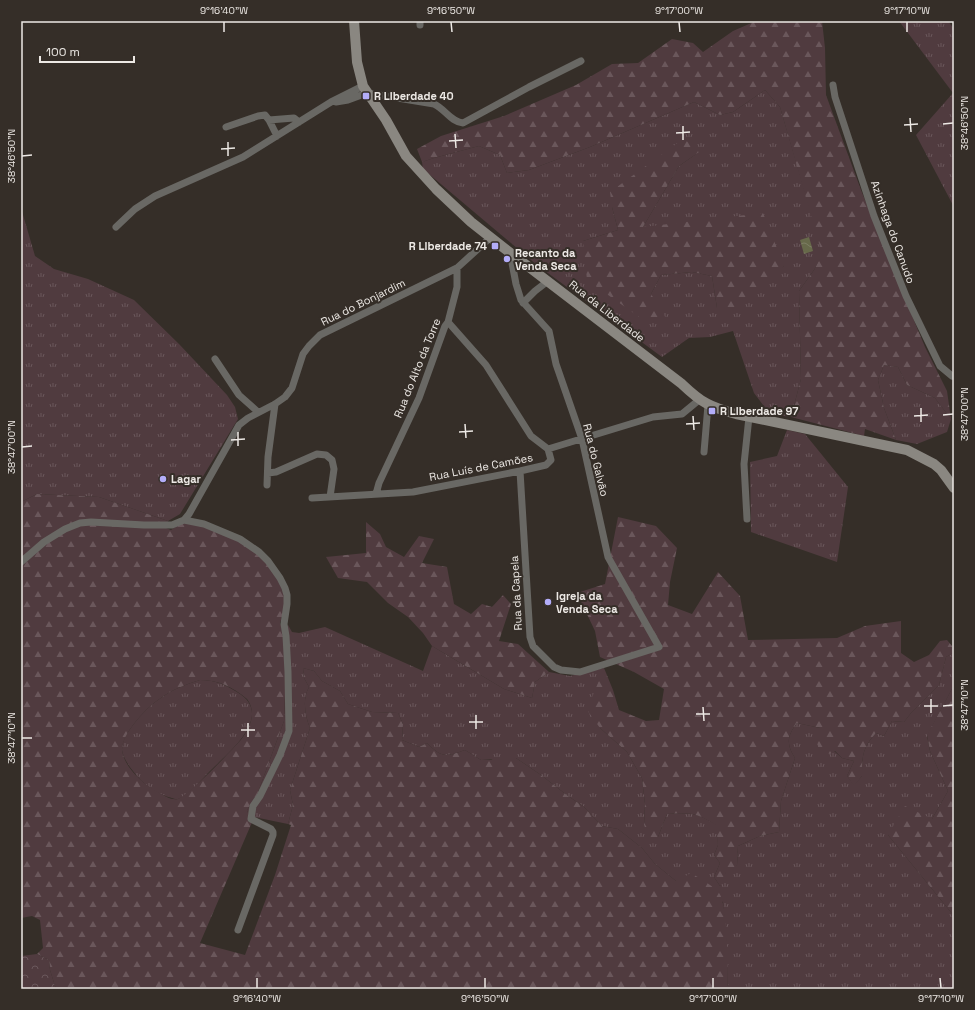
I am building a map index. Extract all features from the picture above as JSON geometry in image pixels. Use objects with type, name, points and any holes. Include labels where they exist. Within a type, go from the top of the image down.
[{"type":"street","name":"Rua da Liberdade","points":[[354,21],[357,62],[365,90],[386,120],[406,156],[436,189],[471,222],[513,255],[704,402],[716,409],[907,450],[928,460],[941,470],[954,488]]},
{"type":"street","points":[[116,227],[135,209],[155,196],[243,157],[328,104],[348,100],[365,90],[434,104],[439,106],[457,123],[463,123],[581,61]]},
{"type":"street","name":"Azinhaga do Canudo","points":[[833,85],[835,97],[874,216],[906,296],[940,366],[952,376]]},
{"type":"street","points":[[226,127],[265,115],[277,136]]},
{"type":"street","points":[[269,120],[294,118],[299,122]]},
{"type":"street","name":"Rua do Bonjardim","points":[[184,520],[189,514],[239,425],[258,412],[285,398],[292,388],[304,354],[309,346],[320,335],[457,268],[491,237]]},
{"type":"street","name":"Rua do Galvão","points":[[513,255],[512,263],[516,284],[523,303],[549,331],[556,364],[582,439],[608,556],[659,647]]},
{"type":"street","name":"Rua do Alto da Torre","points":[[376,494],[379,483],[419,398],[445,326],[448,322],[457,287],[457,268]]},
{"type":"street","points":[[523,303],[548,281]]},
{"type":"street","points":[[448,322],[486,365],[531,436],[548,449],[653,417],[682,414],[704,402],[704,452]]},
{"type":"street","points":[[215,359],[239,395],[258,412]]},
{"type":"street","points":[[267,485],[268,457],[274,404]]},
{"type":"street","points":[[747,518],[744,464],[749,417]]},
{"type":"street","name":"Rua Luís de Camões","points":[[312,498],[413,492],[520,471],[546,465],[551,460],[548,449]]},
{"type":"street","points":[[268,473],[276,472],[318,454],[326,456],[332,460],[334,469],[330,497]]},
{"type":"street","points":[[941,470],[954,476]]},
{"type":"street","name":"Rua da Capela","points":[[520,471],[530,637],[533,646],[554,667],[560,670],[580,672],[659,647]]},
{"type":"street","points":[[21,562],[44,542],[65,529],[80,523],[91,522],[172,525],[184,520],[204,524],[240,539],[259,552],[280,578],[286,588],[287,604],[284,624],[288,672],[289,731],[280,755],[260,796],[253,806],[251,819],[271,829],[273,835],[238,930]]},
{"type":"green space","points":[[756,21],[822,21],[825,48],[826,95],[861,190],[891,265],[925,347],[947,391],[951,419],[935,398],[907,385],[898,367],[884,365],[878,380],[884,408],[896,440],[865,429],[864,436],[791,417],[801,379],[799,291],[814,270],[822,254],[780,107],[765,90],[733,112],[720,115],[694,102],[590,147],[529,170],[507,173],[500,155],[479,146],[422,162],[417,149],[441,136],[504,116],[576,85],[612,64],[638,63],[672,39],[693,43],[703,52],[733,31]]},
{"type":"green space","points":[[899,21],[948,21],[954,29],[954,207],[916,135],[953,93]]},
{"type":"green space","points":[[765,90],[780,107],[823,254],[799,291],[801,379],[791,417],[770,414],[754,393],[733,331],[710,337],[689,338],[662,357],[537,265],[423,169],[422,162],[479,146],[500,155],[507,173],[529,170],[590,147],[694,102],[720,115],[733,112]],"holes":[[[699,152],[679,166],[643,227],[784,266],[717,308],[712,276],[692,272],[661,275],[651,294],[583,241],[618,230],[612,207]]]},
{"type":"green space","points":[[683,139],[694,145],[699,152],[679,166],[643,227],[763,213],[784,266],[729,318],[717,308],[712,276],[692,272],[661,275],[651,294],[667,320],[642,319],[587,280],[583,241],[618,230],[610,192]]},
{"type":"green space","points":[[21,208],[35,256],[54,269],[88,279],[134,300],[179,344],[227,395],[235,407],[238,419],[180,514],[168,521],[99,497],[37,494],[21,502]]},
{"type":"green space","points":[[884,365],[898,367],[907,385],[935,398],[951,419],[947,432],[917,444],[896,440],[884,408],[878,380]]},
{"type":"green space","points":[[787,430],[805,434],[848,487],[837,562],[751,532],[750,462],[777,456]]},
{"type":"green space","points":[[37,494],[99,497],[168,521],[166,528],[171,530],[183,522],[208,528],[231,537],[251,548],[273,572],[282,585],[285,593],[285,602],[280,623],[284,634],[286,669],[284,721],[257,795],[247,810],[249,816],[253,820],[200,943],[245,955],[275,875],[291,825],[288,824],[293,805],[290,790],[310,728],[305,708],[309,687],[304,678],[303,668],[314,671],[322,681],[340,691],[348,704],[372,712],[398,713],[403,724],[402,740],[419,747],[427,743],[444,755],[465,750],[481,760],[491,760],[496,757],[516,758],[583,806],[602,826],[618,829],[642,848],[655,864],[676,881],[691,873],[717,890],[722,900],[726,924],[728,989],[56,989],[50,970],[49,960],[37,954],[43,948],[40,920],[32,916],[21,918],[21,502]],"holes":[[[200,680],[207,680],[225,685],[247,699],[252,710],[251,722],[242,738],[209,773],[183,796],[178,799],[172,799],[151,788],[134,774],[123,756],[123,743],[133,725],[147,709],[162,697],[180,687]]]},
{"type":"green space","points":[[618,517],[656,526],[677,548],[670,582],[668,605],[692,614],[718,572],[740,596],[748,640],[837,638],[865,626],[901,621],[901,653],[914,662],[929,655],[940,641],[947,640],[952,646],[953,653],[946,657],[939,685],[904,722],[892,721],[884,736],[876,733],[871,738],[865,748],[862,763],[862,776],[854,786],[847,776],[854,761],[842,758],[835,751],[830,754],[819,750],[816,738],[820,728],[797,723],[791,732],[789,740],[790,748],[795,758],[781,801],[779,832],[760,836],[738,846],[737,865],[732,872],[726,872],[725,880],[720,886],[714,877],[720,863],[714,855],[718,845],[716,825],[693,814],[667,814],[658,837],[653,844],[644,825],[645,804],[642,778],[627,752],[600,728],[587,710],[604,668],[619,710],[646,721],[659,720],[664,689],[634,672],[600,657],[595,631],[577,593],[605,584]]},
{"type":"green space","points":[[366,522],[380,534],[386,547],[404,557],[419,536],[434,539],[422,563],[447,567],[454,604],[471,614],[482,604],[492,607],[503,595],[511,604],[499,641],[518,644],[549,672],[535,682],[532,698],[504,689],[432,646],[423,633],[408,617],[388,603],[367,582],[338,578],[326,557],[366,553]]},
{"type":"green space","points":[[288,625],[292,632],[299,633],[325,627],[423,671],[432,646],[504,689],[532,698],[535,682],[549,672],[570,676],[604,668],[600,728],[627,752],[642,778],[645,804],[644,825],[658,837],[667,814],[688,813],[704,818],[717,825],[718,845],[714,855],[720,863],[714,877],[720,886],[726,872],[737,865],[738,846],[760,836],[779,832],[781,801],[795,758],[790,748],[789,740],[791,732],[797,723],[820,728],[834,751],[842,758],[854,761],[847,776],[854,785],[862,776],[862,763],[865,748],[871,738],[876,733],[884,736],[892,721],[904,722],[939,685],[946,657],[953,653],[952,649],[954,649],[954,685],[927,736],[930,751],[948,791],[932,819],[888,835],[954,916],[954,989],[728,989],[723,902],[676,881],[655,864],[642,848],[618,829],[602,826],[583,806],[516,758],[481,760],[465,750],[444,755],[427,743],[419,747],[402,740],[403,724],[398,713],[372,712],[348,704],[340,691],[322,681],[314,671],[303,668],[304,678],[309,687],[305,708],[310,728],[290,790],[293,805],[288,824],[249,816],[247,810],[257,795],[284,721]]},
{"type":"green space","points":[[200,680],[219,683],[237,692],[248,701],[252,711],[251,722],[237,744],[191,791],[178,799],[174,799],[156,792],[137,776],[123,755],[123,743],[133,725],[147,709],[162,697],[180,687]]},
{"type":"green space","points":[[954,685],[954,916],[888,835],[905,806],[932,819],[948,791],[930,751],[927,735]]},
{"type":"green space","points":[[37,954],[49,960],[50,970],[56,989],[21,989],[21,956]]},
{"type":"water","points":[[809,237],[813,251],[804,254],[800,240]]},
{"type":"place","name":"R Liberdade 40","points":[[366,96]]},
{"type":"place","name":"R Liberdade 74","points":[[495,246]]},
{"type":"place","name":"Recanto da Venda Seca","points":[[507,259]]},
{"type":"place","name":"R Liberdade 97","points":[[712,411]]},
{"type":"place","name":"Lagar","points":[[163,479]]},
{"type":"place","name":"Igreja da Venda Seca","points":[[548,602]]}]
